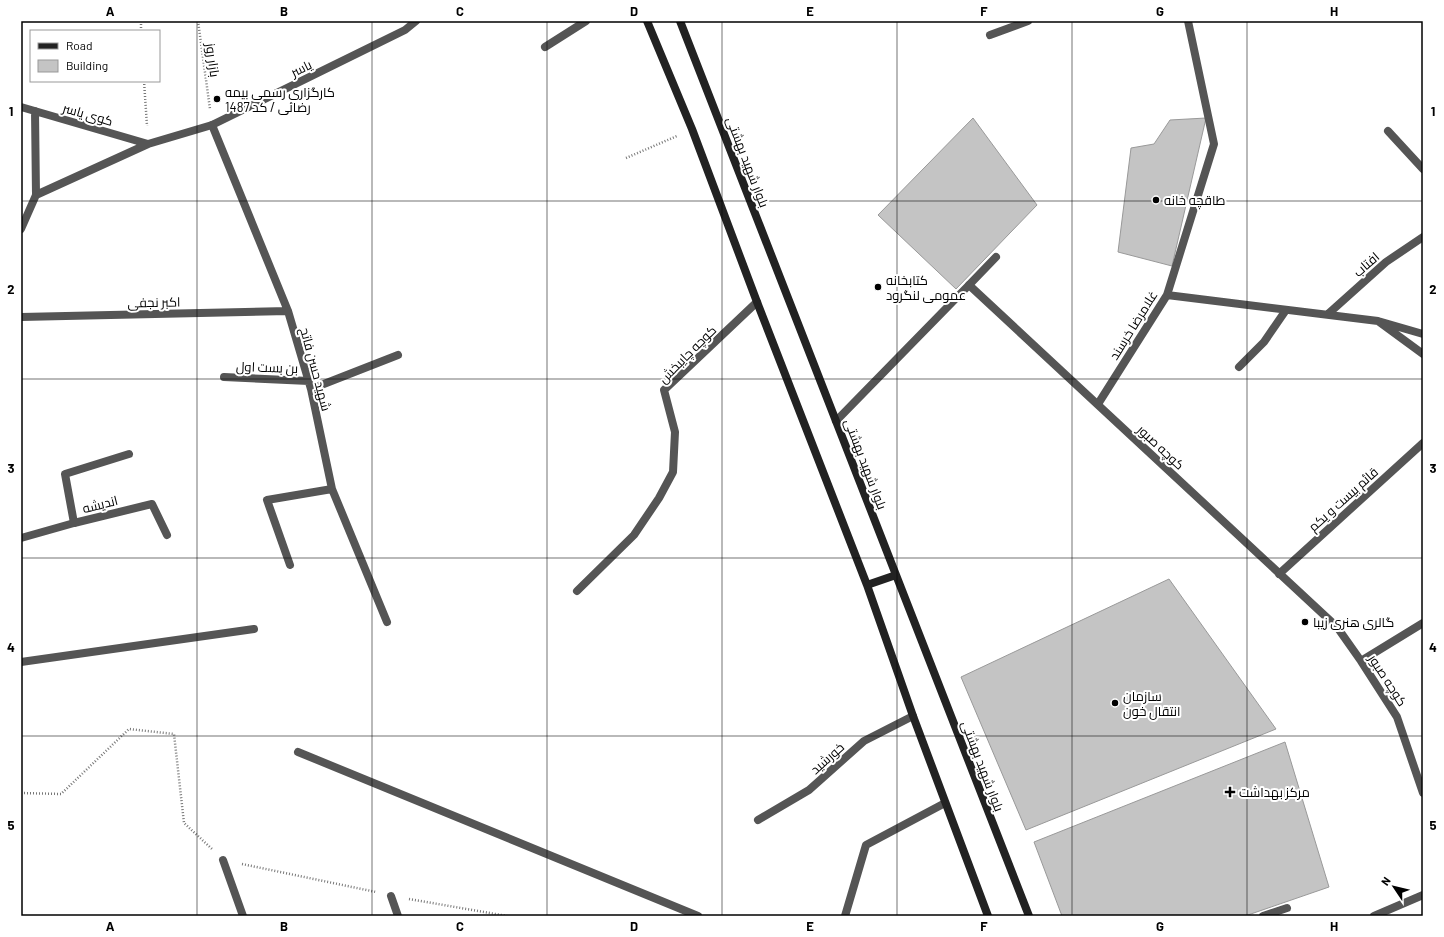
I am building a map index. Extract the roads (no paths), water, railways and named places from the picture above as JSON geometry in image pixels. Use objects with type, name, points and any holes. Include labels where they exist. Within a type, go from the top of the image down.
[{"type":"main road","points":[[647,21],[692,129],[757,302],[867,585],[913,716],[988,916]]},
{"type":"main road","name":"بلوار شهید بهشتی","points":[[680,21],[1029,916]]},
{"type":"main road","points":[[867,585],[896,575]]},
{"type":"street","name":"یاسر","points":[[36,195],[148,144],[212,125],[405,30],[416,21]]},
{"type":"street","points":[[546,47],[586,21]]},
{"type":"street","points":[[990,35],[1028,21]]},
{"type":"street","name":"غلامرضا خرسند","points":[[1098,404],[1167,294],[1214,144],[1188,21]]},
{"type":"street","name":"کوی یاسر","points":[[21,107],[148,144]]},
{"type":"street","points":[[21,230],[36,195],[35,111]]},
{"type":"street","name":"شهید حسن فاتح","points":[[212,125],[288,311],[310,385],[332,488],[387,622]]},
{"type":"street","points":[[1388,132],[1423,169]]},
{"type":"street","name":"افتاب","points":[[1328,314],[1386,262],[1423,237]]},
{"type":"street","points":[[836,421],[996,257]]},
{"type":"street","name":"کوچه صبور","points":[[970,285],[1337,627],[1362,661],[1397,717],[1423,793]]},
{"type":"street","points":[[1167,294],[1378,321],[1423,334]]},
{"type":"street","name":"کوچه چایبخش","points":[[577,591],[634,535],[659,498],[673,472],[675,432],[664,390],[757,302]]},
{"type":"street","points":[[1239,367],[1264,342],[1286,310]]},
{"type":"street","name":"اکبر نجفی","points":[[21,317],[288,311]]},
{"type":"street","points":[[1378,321],[1423,354]]},
{"type":"street","points":[[310,385],[398,355]]},
{"type":"street","name":"بن بست اول","points":[[224,377],[310,385]]},
{"type":"street","name":"قائم بیست و یکم","points":[[1280,574],[1423,443]]},
{"type":"street","points":[[74,523],[66,474],[129,454]]},
{"type":"street","points":[[290,565],[267,500],[332,488]]},
{"type":"street","name":"اندیشه","points":[[21,538],[74,523],[152,504],[167,535]]},
{"type":"street","points":[[1362,661],[1423,623]]},
{"type":"street","points":[[21,662],[254,629]]},
{"type":"street","name":"خورشید","points":[[758,820],[810,790],[864,742],[913,716]]},
{"type":"street","points":[[298,752],[698,916]]},
{"type":"street","points":[[845,916],[866,845],[945,802]]},
{"type":"street","points":[[223,860],[243,916]]},
{"type":"street","points":[[1374,916],[1423,895]]},
{"type":"street","points":[[391,896],[398,916]]},
{"type":"street","points":[[1263,916],[1287,908]]},
{"type":"place","name":"کارگزاری رسمی بیمه رضائی / کد 1487","points":[[217,99]]},
{"type":"place","name":"طاقچه خانه","points":[[1156,200]]},
{"type":"place","name":"کتابخانه عمومی لنگرود","points":[[878,287]]},
{"type":"place","name":"گالری هنری زیبا","points":[[1305,622]]},
{"type":"place","name":"سازمان انتقال خون","points":[[1115,703]]},
{"type":"place","name":"مرکز بهداشت","points":[[1230,792]]}]
